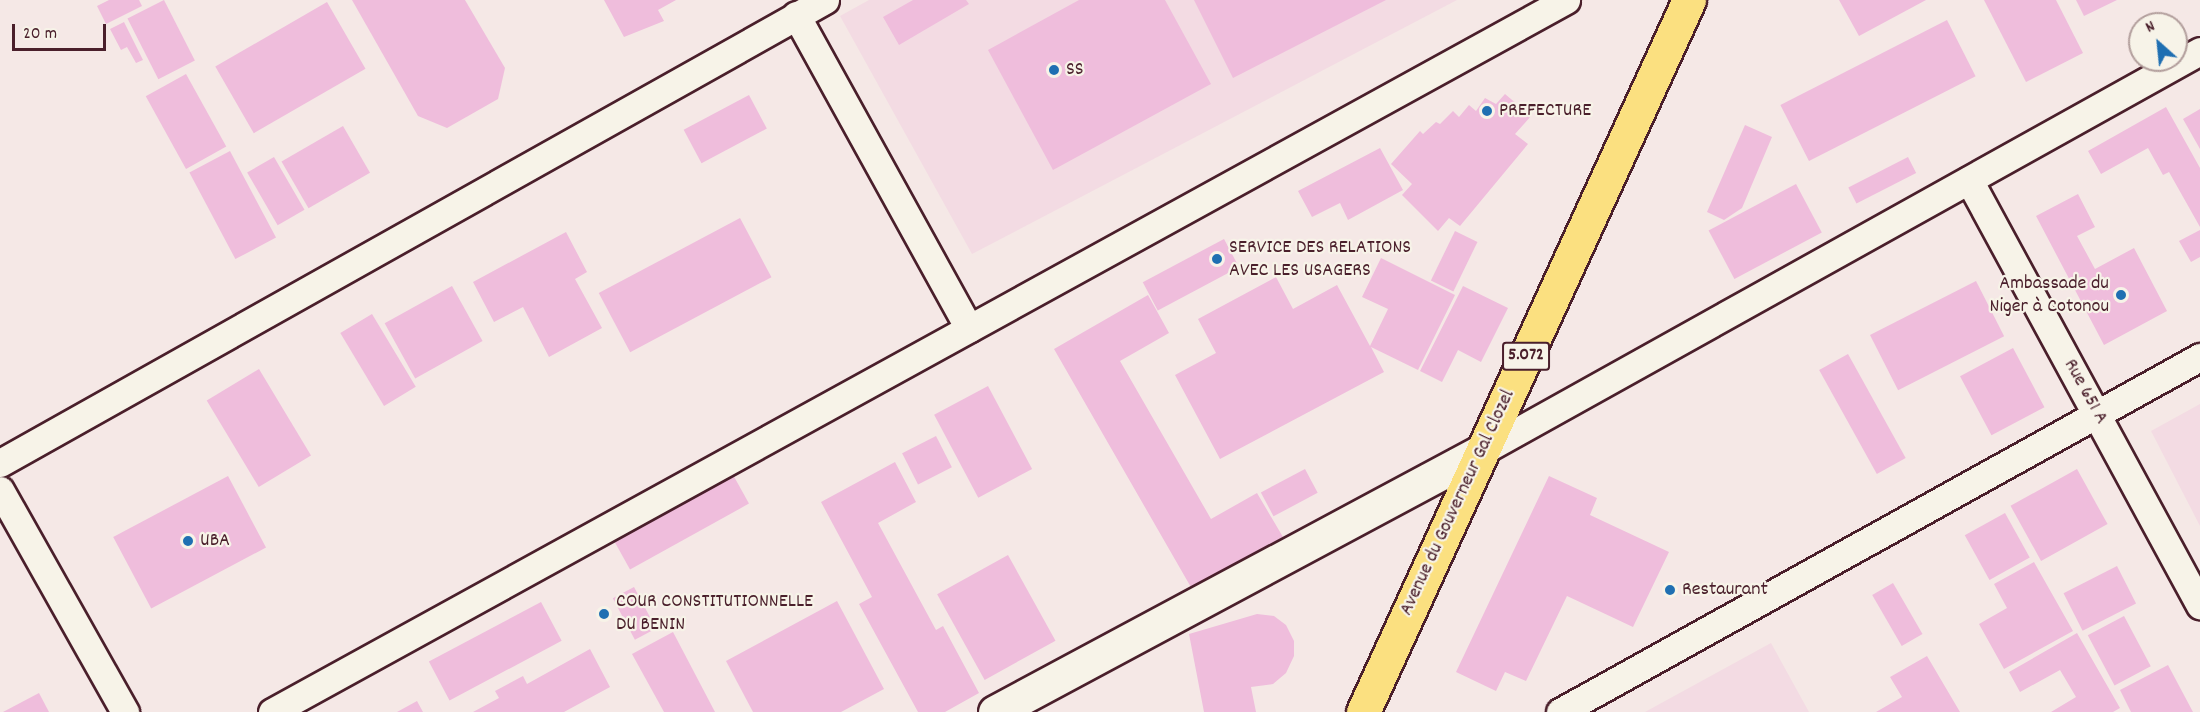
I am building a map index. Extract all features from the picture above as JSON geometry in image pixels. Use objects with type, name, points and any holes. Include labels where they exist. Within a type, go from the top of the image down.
[{"type":"main road","name":"Avenue du Gouverneur Gal Clozel","points":[[1363,712],[1689,0]]},
{"type":"street","points":[[0,463],[825,0]]},
{"type":"street","points":[[272,712],[1566,0]]},
{"type":"street","points":[[796,15],[969,328]]},
{"type":"street","points":[[995,712],[1482,451],[2200,51]]},
{"type":"street","name":"Rue 651 A","points":[[1969,180],[2200,605]]},
{"type":"street","points":[[1560,712],[2200,357]]},
{"type":"street","points":[[0,490],[125,712]]},
{"type":"shaded area","points":[[869,0],[1457,0],[972,254],[840,16]]},
{"type":"shaded area","points":[[2200,404],[2200,526],[2151,431]]},
{"type":"shaded area","points":[[1771,643],[1809,712],[1645,712]]},
{"type":"building","points":[[109,0],[139,0],[142,6],[106,24],[97,6]]},
{"type":"building","points":[[164,0],[195,61],[158,79],[127,19]]},
{"type":"building","points":[[352,0],[465,0],[505,68],[498,99],[447,128],[418,116]]},
{"type":"building","points":[[604,0],[676,0],[658,10],[664,21],[624,37]]},
{"type":"building","points":[[913,0],[966,0],[969,4],[899,45],[883,17]]},
{"type":"building","points":[[1079,0],[1165,0],[1211,84],[1053,170],[988,50]]},
{"type":"building","points":[[1194,0],[1386,0],[1233,78]]},
{"type":"building","points":[[1839,0],[1926,0],[1859,36]]},
{"type":"building","points":[[1984,0],[2056,0],[2083,53],[2026,82]]},
{"type":"building","points":[[2076,0],[2117,0],[2084,16]]},
{"type":"building","points":[[327,2],[366,69],[254,133],[215,66]]},
{"type":"building","points":[[1947,20],[1976,76],[1809,161],[1780,105]]},
{"type":"building","points":[[124,22],[143,60],[136,63],[127,47],[121,50],[110,29]]},
{"type":"building","points":[[186,74],[226,147],[186,169],[146,96]]},
{"type":"building","points":[[1505,94],[1531,116],[1515,134],[1528,144],[1460,226],[1449,218],[1438,231],[1402,195],[1412,184],[1391,164],[1420,131],[1423,134],[1436,122],[1440,124],[1453,111],[1459,117],[1469,105],[1476,111],[1485,98],[1496,104]]},
{"type":"building","points":[[749,95],[767,129],[702,163],[684,130]]},
{"type":"building","points":[[2166,107],[2200,168],[2200,227],[2169,172],[2163,175],[2148,148],[2101,174],[2088,151]]},
{"type":"building","points":[[2200,109],[2200,149],[2183,119]]},
{"type":"building","points":[[1745,125],[1772,137],[1742,208],[1724,220],[1707,212]]},
{"type":"building","points":[[343,126],[370,173],[309,208],[282,162]]},
{"type":"building","points":[[1380,148],[1403,190],[1348,220],[1340,203],[1312,217],[1298,191]]},
{"type":"building","points":[[230,151],[276,238],[235,259],[189,173]]},
{"type":"building","points":[[274,157],[304,210],[278,225],[247,172]]},
{"type":"building","points":[[1908,157],[1916,173],[1856,203],[1848,187]]},
{"type":"building","points":[[1796,184],[1822,233],[1734,279],[1709,230]]},
{"type":"building","points":[[2078,194],[2095,227],[2077,236],[2095,269],[2134,248],[2167,311],[2104,345],[2036,216]]},
{"type":"building","points":[[740,218],[771,277],[630,352],[599,293]]},
{"type":"building","points":[[2200,230],[2200,257],[2191,262],[2179,241]]},
{"type":"building","points":[[1455,231],[1477,242],[1453,291],[1431,280]]},
{"type":"building","points":[[566,232],[587,272],[575,279],[602,328],[549,357],[523,307],[494,322],[473,282]]},
{"type":"building","points":[[1224,239],[1239,267],[1158,310],[1143,282]]},
{"type":"building","points":[[1381,258],[1455,295],[1418,370],[1371,347],[1384,372],[1220,459],[1175,375],[1216,353],[1198,319],[1276,277],[1293,309],[1337,285],[1370,346],[1388,309],[1362,297]]},
{"type":"building","points":[[1976,281],[2004,336],[1898,390],[1870,335]]},
{"type":"building","points":[[452,286],[483,341],[415,378],[385,323]]},
{"type":"building","points":[[1463,286],[1508,308],[1481,362],[1458,350],[1442,382],[1420,371]]},
{"type":"building","points":[[1148,295],[1169,333],[1120,361],[1211,519],[1257,493],[1283,537],[1192,589],[1054,349]]},
{"type":"building","points":[[372,314],[416,387],[384,406],[340,333]]},
{"type":"building","points":[[2013,348],[2044,407],[1991,435],[1960,376]]},
{"type":"building","points":[[1848,354],[1906,458],[1877,474],[1819,370]]},
{"type":"building","points":[[259,369],[311,456],[259,487],[207,400]]},
{"type":"building","points":[[988,386],[1032,469],[978,498],[934,415]]},
{"type":"building","points":[[936,436],[952,467],[918,484],[902,453]]},
{"type":"building","points":[[895,462],[916,502],[878,523],[936,630],[943,626],[979,693],[945,712],[918,712],[859,604],[872,597],[821,502]]},
{"type":"building","points":[[1305,469],[1318,493],[1274,516],[1261,492]]},
{"type":"building","points":[[2077,469],[2108,524],[2041,561],[2011,506]]},
{"type":"building","points":[[732,473],[749,504],[630,570],[613,539]]},
{"type":"building","points":[[228,476],[266,548],[151,609],[113,537]]},
{"type":"building","points":[[1549,476],[1597,498],[1590,515],[1669,552],[1633,627],[1567,596],[1526,681],[1505,672],[1496,691],[1456,672]]},
{"type":"building","points":[[2005,513],[2030,558],[1989,580],[1965,535]]},
{"type":"building","points":[[1008,555],[1056,641],[985,680],[937,594]]},
{"type":"building","points":[[2034,562],[2073,631],[2004,669],[1979,624],[2007,608],[1994,584]]},
{"type":"building","points":[[2117,566],[2136,603],[2083,631],[2064,593]]},
{"type":"building","points":[[1893,583],[1922,634],[1902,646],[1872,595]]},
{"type":"building","points":[[634,587],[656,628],[635,640],[613,598]]},
{"type":"building","points":[[837,601],[884,689],[841,712],[753,712],[726,661]]},
{"type":"building","points":[[541,602],[562,641],[450,700],[429,662]]},
{"type":"building","points":[[1257,614],[1274,616],[1286,625],[1294,641],[1294,656],[1286,673],[1273,684],[1251,687],[1256,712],[1204,712],[1189,634]]},
{"type":"building","points":[[2124,616],[2151,666],[2115,686],[2088,635]]},
{"type":"building","points":[[673,632],[715,712],[664,712],[632,654]]},
{"type":"building","points":[[2077,633],[2120,708],[2113,712],[2051,712],[2076,697],[2060,670],[2020,692],[2009,672]]},
{"type":"building","points":[[590,649],[610,687],[564,712],[473,712],[499,698],[495,691],[523,676],[527,684]]},
{"type":"building","points":[[1927,656],[1960,712],[1876,712],[1902,697],[1890,677]]},
{"type":"building","points":[[2168,665],[2193,712],[2131,712],[2120,690]]},
{"type":"building","points":[[39,693],[49,712],[3,712]]},
{"type":"building","points":[[417,701],[423,712],[397,712]]},
{"type":"place","name":"SS","points":[[1054,70]]},
{"type":"place","name":"PREFECTURE","points":[[1487,111]]},
{"type":"place","name":"SERVICE DES RELATIONS AVEC LES USAGERS","points":[[1217,259]]},
{"type":"place","name":"Ambassade du Niger à Cotonou","points":[[2121,295]]},
{"type":"place","name":"UBA","points":[[188,541]]},
{"type":"place","name":"Restaurant","points":[[1670,590]]},
{"type":"place","name":"COUR CONSTITUTIONNELLE DU BENIN","points":[[604,614]]}]
